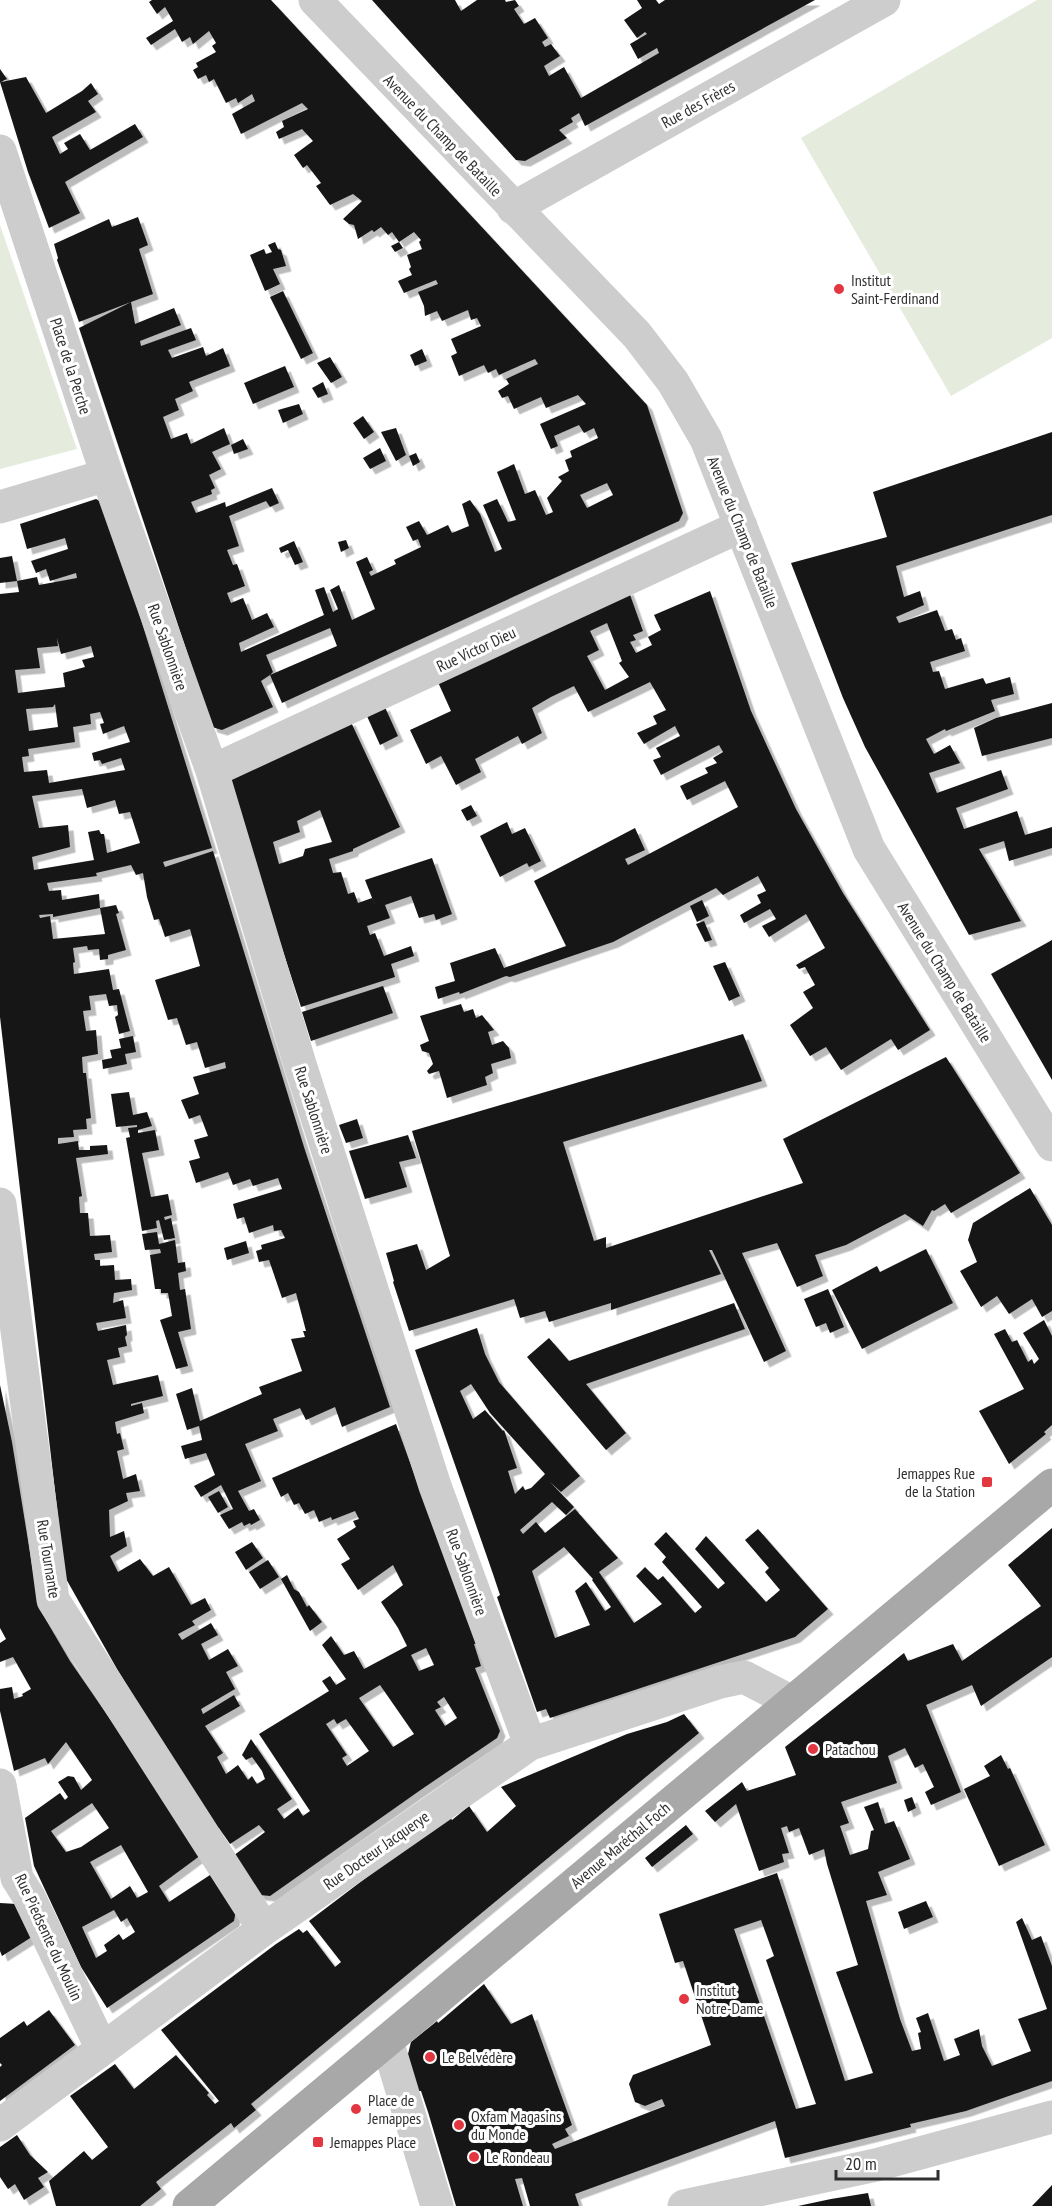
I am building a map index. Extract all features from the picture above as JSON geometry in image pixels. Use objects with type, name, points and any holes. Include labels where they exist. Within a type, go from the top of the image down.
[{"type":"main road","name":"Avenue Maréchal Foch","points":[[189,2206],[1052,1485]]},
{"type":"street","name":"Avenue du Champ de Bataille","points":[[315,0],[637,335],[673,382],[706,439],[869,849],[1052,1145]]},
{"type":"street","name":"Rue des Frères","points":[[513,208],[884,0]]},
{"type":"street","name":"Place de la Perche","points":[[0,151],[107,475]]},
{"type":"street","points":[[0,507],[107,475]]},
{"type":"street","name":"Rue Sablonnière","points":[[107,475],[212,771],[299,1061],[431,1474],[530,1744]]},
{"type":"street","name":"Rue Victor Dieu","points":[[212,771],[741,526]]},
{"type":"street","name":"Rue Tournante","points":[[0,1204],[53,1600],[264,1929]]},
{"type":"street","name":"Rue Docteur Jacquerye","points":[[0,2125],[264,1929],[530,1744],[720,1682],[744,1677],[792,1702]]},
{"type":"street","name":"Rue Piedsente du Moulin","points":[[0,1785],[9,1884],[29,1897],[102,2049]]},
{"type":"street","points":[[387,2041],[437,2206]]},
{"type":"street","points":[[684,2206],[876,2165],[1052,2117]]},
{"type":"shaded area","points":[[1037,0],[1052,0],[1052,338],[951,396],[801,138]]},
{"type":"shaded area","points":[[0,225],[77,449],[0,469]]},
{"type":"building","points":[[152,0],[271,0],[647,405],[683,513],[679,521],[282,703],[270,675],[261,681],[273,707],[222,730],[212,727],[79,328],[131,302],[135,324],[174,308],[181,325],[140,341],[141,346],[191,328],[196,340],[168,350],[172,358],[203,347],[206,356],[223,348],[230,366],[189,382],[193,391],[175,399],[179,410],[163,417],[171,439],[187,433],[191,444],[224,428],[230,444],[212,452],[221,469],[209,475],[215,488],[211,490],[212,494],[191,502],[196,513],[225,502],[226,507],[272,488],[279,503],[270,507],[266,501],[229,516],[239,546],[227,550],[233,565],[237,564],[245,586],[227,593],[231,603],[243,598],[252,620],[267,613],[274,627],[239,643],[241,652],[324,615],[315,590],[324,587],[333,612],[338,609],[330,590],[339,585],[352,620],[375,609],[356,562],[367,557],[373,570],[369,572],[371,576],[396,564],[394,560],[421,547],[418,539],[413,541],[406,527],[419,521],[427,535],[448,525],[452,533],[469,526],[462,504],[470,500],[480,514],[495,552],[502,549],[483,505],[497,499],[508,522],[516,520],[497,472],[514,464],[525,494],[535,490],[546,515],[553,512],[547,498],[562,481],[558,477],[569,471],[565,460],[572,457],[570,451],[598,438],[594,428],[584,433],[579,425],[554,436],[558,446],[551,449],[540,424],[586,404],[578,395],[546,408],[541,397],[514,409],[508,396],[502,398],[498,391],[509,384],[506,379],[538,364],[535,359],[499,375],[496,369],[488,373],[484,365],[459,376],[451,356],[457,353],[451,339],[481,326],[477,318],[471,320],[468,310],[442,321],[437,311],[425,316],[424,306],[418,292],[438,284],[436,280],[404,293],[398,281],[412,275],[407,255],[422,249],[419,242],[421,240],[414,232],[399,242],[392,232],[388,235],[381,227],[358,239],[354,225],[343,219],[362,201],[353,194],[330,205],[316,186],[321,183],[307,165],[303,168],[294,155],[313,141],[302,129],[279,139],[276,132],[284,127],[282,121],[308,109],[302,103],[241,134],[232,114],[255,101],[252,94],[238,103],[236,98],[226,103],[214,79],[209,82],[206,75],[198,79],[193,70],[198,67],[196,63],[216,52],[212,46],[216,43],[209,31],[193,44],[190,37],[182,42],[175,29],[151,45],[146,38],[173,21],[165,7],[157,14],[149,2]],"holes":[[[607,483],[613,495],[587,508],[580,495]],[[330,628],[337,646],[270,675],[273,672],[266,655]]]},
{"type":"building","points":[[372,0],[455,0],[461,11],[477,0],[505,0],[506,2],[515,0],[519,6],[514,9],[524,24],[535,18],[548,38],[542,42],[545,47],[551,44],[560,56],[544,66],[549,76],[564,67],[581,98],[659,53],[657,48],[638,59],[630,44],[647,34],[645,32],[637,38],[624,20],[642,8],[637,0],[656,0],[659,4],[665,0],[815,0],[585,126],[579,113],[571,118],[573,122],[559,130],[567,138],[525,161],[516,160]]},
{"type":"building","points":[[0,69],[7,79],[1,82],[26,77],[46,113],[91,83],[98,94],[88,101],[96,112],[52,137],[60,154],[68,149],[64,143],[80,134],[90,150],[135,124],[143,137],[65,182],[80,213],[49,228],[28,172],[0,82]]},
{"type":"building","points":[[138,217],[148,245],[139,249],[153,294],[79,322],[57,260],[54,244],[109,219],[112,227]]},
{"type":"building","points":[[275,242],[281,250],[286,266],[273,269],[280,284],[265,291],[250,255],[264,249],[266,254],[272,252],[268,245]]},
{"type":"building","points":[[399,242],[403,248],[395,252],[391,246]]},
{"type":"building","points":[[283,291],[313,353],[301,359],[270,297]]},
{"type":"building","points":[[422,349],[427,361],[415,366],[410,355]]},
{"type":"building","points":[[330,357],[342,377],[331,383],[317,363]]},
{"type":"building","points":[[285,366],[294,387],[253,404],[244,383]]},
{"type":"building","points":[[323,382],[328,394],[318,398],[312,388]]},
{"type":"building","points":[[299,404],[303,414],[283,423],[278,410]]},
{"type":"building","points":[[363,416],[374,432],[364,439],[353,423]]},
{"type":"building","points":[[396,428],[406,455],[396,461],[381,432]]},
{"type":"building","points":[[1052,432],[1052,515],[896,566],[904,597],[920,591],[924,605],[896,617],[899,623],[937,610],[945,631],[952,629],[956,640],[961,638],[965,651],[930,662],[933,672],[939,671],[945,689],[983,678],[986,684],[1010,677],[1014,694],[991,700],[995,711],[946,731],[945,729],[926,739],[934,754],[950,745],[960,763],[929,773],[937,793],[1001,770],[1008,789],[956,808],[964,829],[1017,811],[1025,835],[1052,827],[1052,848],[1009,861],[1004,841],[979,849],[1021,921],[969,935],[865,747],[843,698],[791,563],[887,537],[873,492]]},
{"type":"building","points":[[243,439],[248,449],[234,454],[231,445]]},
{"type":"building","points":[[380,448],[386,461],[370,469],[363,458]]},
{"type":"building","points":[[416,453],[420,462],[413,466],[409,456]]},
{"type":"building","points":[[96,499],[105,504],[212,848],[163,862],[165,867],[213,851],[304,1147],[390,1407],[342,1427],[335,1407],[306,1420],[300,1408],[273,1419],[278,1431],[245,1444],[261,1481],[238,1491],[249,1511],[254,1509],[260,1520],[251,1525],[250,1523],[244,1526],[242,1522],[229,1529],[220,1515],[233,1509],[221,1485],[201,1497],[194,1486],[215,1475],[206,1453],[185,1459],[181,1446],[202,1440],[199,1426],[187,1430],[176,1394],[192,1388],[200,1421],[262,1394],[259,1387],[302,1371],[291,1339],[305,1337],[303,1331],[306,1331],[296,1293],[282,1298],[269,1260],[259,1262],[256,1251],[262,1249],[261,1245],[285,1238],[281,1230],[274,1231],[273,1225],[249,1233],[244,1217],[237,1219],[233,1204],[282,1189],[278,1178],[253,1186],[250,1179],[233,1185],[228,1172],[196,1183],[189,1161],[200,1158],[194,1140],[208,1136],[200,1115],[189,1119],[181,1100],[199,1094],[193,1077],[226,1068],[225,1062],[205,1068],[197,1042],[186,1045],[177,1018],[168,1020],[155,980],[200,966],[190,929],[165,937],[159,919],[154,920],[143,873],[136,875],[131,865],[96,873],[97,876],[47,883],[49,891],[61,890],[62,900],[99,894],[100,908],[116,905],[119,913],[116,914],[126,950],[108,955],[108,959],[100,960],[99,949],[88,950],[87,946],[73,948],[74,974],[109,969],[113,990],[119,989],[130,1031],[119,1034],[115,1017],[118,1015],[117,1005],[109,1006],[106,994],[89,996],[91,1010],[83,1011],[86,1031],[96,1030],[98,1054],[82,1057],[91,1118],[86,1119],[87,1129],[73,1130],[74,1137],[58,1138],[58,1144],[78,1141],[79,1150],[90,1150],[90,1146],[107,1145],[108,1154],[76,1158],[82,1196],[79,1197],[80,1213],[88,1213],[90,1236],[110,1235],[112,1252],[94,1254],[95,1260],[100,1260],[100,1266],[114,1265],[115,1280],[131,1279],[132,1290],[114,1293],[113,1303],[123,1300],[126,1318],[96,1323],[98,1331],[126,1325],[127,1346],[118,1348],[120,1357],[107,1360],[113,1385],[158,1375],[163,1396],[131,1404],[131,1406],[142,1403],[144,1413],[115,1422],[117,1434],[120,1433],[124,1449],[117,1451],[123,1479],[136,1474],[140,1491],[126,1493],[128,1501],[109,1510],[110,1537],[124,1531],[127,1546],[110,1556],[118,1572],[140,1559],[153,1576],[169,1567],[191,1605],[205,1598],[211,1610],[192,1621],[195,1625],[178,1634],[182,1640],[211,1623],[218,1635],[201,1644],[209,1660],[228,1649],[238,1666],[226,1672],[235,1689],[201,1709],[203,1714],[234,1695],[240,1706],[205,1726],[223,1753],[217,1757],[226,1774],[238,1765],[248,1780],[252,1776],[257,1784],[265,1779],[262,1771],[252,1757],[246,1760],[242,1755],[251,1739],[292,1799],[277,1809],[284,1819],[298,1808],[303,1816],[310,1811],[259,1734],[329,1691],[322,1681],[330,1676],[336,1685],[346,1679],[322,1645],[331,1636],[344,1655],[354,1651],[364,1669],[407,1646],[381,1602],[403,1585],[393,1565],[358,1590],[341,1564],[350,1559],[337,1539],[356,1527],[353,1521],[359,1519],[355,1511],[332,1520],[331,1517],[319,1522],[314,1510],[305,1514],[299,1503],[294,1505],[288,1493],[281,1497],[272,1478],[396,1424],[448,1567],[479,1643],[474,1644],[481,1666],[475,1668],[500,1731],[497,1738],[270,1896],[260,1895],[233,1856],[265,1832],[259,1825],[230,1844],[219,1828],[216,1830],[117,1669],[65,1577],[0,1017],[0,594],[19,592],[17,581],[37,577],[39,585],[77,578],[76,573],[50,581],[46,569],[36,573],[31,561],[68,549],[65,538],[27,549],[20,524]],"holes":[[[57,638],[61,654],[91,646],[94,657],[82,660],[85,667],[63,673],[65,687],[18,693],[15,670],[40,668],[37,648],[58,646]],[[55,704],[58,727],[29,731],[26,709],[53,707]],[[100,712],[104,723],[100,724],[103,734],[124,726],[130,742],[92,753],[94,761],[100,760],[102,764],[121,758],[125,770],[49,783],[47,770],[24,772],[22,757],[29,756],[28,749],[75,742],[73,727],[91,724],[90,714]],[[82,789],[87,808],[115,800],[119,814],[130,812],[140,843],[107,853],[104,834],[101,834],[99,830],[88,832],[94,860],[34,870],[32,857],[70,847],[68,825],[39,828],[32,796]],[[100,908],[105,934],[53,939],[50,916],[40,918],[39,915],[53,914],[53,917]],[[426,1648],[434,1665],[419,1671],[411,1655]],[[380,1685],[414,1734],[393,1747],[359,1698]],[[444,1697],[457,1718],[445,1726],[435,1710],[441,1707],[437,1702]],[[334,1719],[337,1724],[346,1719],[369,1751],[347,1766],[342,1758],[347,1755],[326,1724]]]},
{"type":"building","points":[[346,540],[349,548],[341,552],[338,542]]},
{"type":"building","points":[[294,541],[303,562],[295,565],[288,550],[281,553],[279,548]]},
{"type":"building","points":[[12,556],[17,581],[0,583],[0,558]]},
{"type":"building","points":[[628,589],[643,631],[633,635],[636,640],[630,642],[636,653],[652,645],[648,637],[661,630],[654,615],[710,591],[751,711],[796,809],[843,893],[930,1030],[898,1050],[891,1039],[841,1070],[826,1047],[810,1056],[790,1025],[813,1008],[803,992],[815,985],[805,967],[799,969],[796,965],[825,948],[806,914],[769,937],[762,926],[776,919],[770,909],[744,923],[740,915],[761,903],[757,895],[766,891],[758,876],[723,895],[716,888],[613,942],[510,977],[506,976],[460,994],[459,992],[438,999],[435,987],[455,981],[450,963],[495,948],[504,968],[566,946],[534,881],[635,828],[645,850],[625,859],[628,865],[738,807],[725,781],[687,800],[680,786],[708,773],[705,768],[717,763],[713,758],[723,752],[719,745],[661,775],[653,760],[661,757],[656,748],[680,736],[675,726],[644,744],[637,733],[657,724],[653,716],[666,710],[650,682],[588,712],[574,686],[551,697],[532,708],[542,733],[522,744],[518,736],[475,759],[481,772],[456,785],[441,756],[426,764],[410,730],[451,711],[437,680]],"holes":[[[607,623],[622,661],[619,663],[629,677],[605,690],[587,656],[599,650],[590,631]]]},
{"type":"building","points":[[1052,703],[1052,738],[982,756],[974,728],[996,718]]},
{"type":"building","points":[[384,705],[398,736],[380,745],[366,714]]},
{"type":"building","points":[[350,720],[400,827],[353,851],[329,859],[333,873],[341,872],[348,894],[354,892],[358,903],[372,898],[376,908],[365,880],[432,858],[452,914],[436,920],[434,914],[419,918],[411,896],[385,905],[390,918],[367,926],[370,935],[375,933],[384,956],[411,946],[414,956],[391,964],[395,977],[301,1007],[229,784],[232,775]],"holes":[[[320,810],[332,842],[305,849],[303,856],[279,864],[273,842],[300,832],[297,821]]]},
{"type":"building","points":[[471,805],[477,816],[467,821],[461,810]]},
{"type":"building","points":[[507,822],[512,834],[525,828],[541,861],[529,867],[527,863],[500,877],[480,836]]},
{"type":"building","points":[[702,900],[709,916],[697,922],[690,906]]},
{"type":"building","points":[[704,921],[712,940],[705,942],[696,924]]},
{"type":"building","points":[[1052,940],[1052,1080],[991,974]]},
{"type":"building","points":[[725,962],[740,996],[729,1001],[713,966]]},
{"type":"building","points":[[383,986],[393,1013],[311,1041],[302,1012]]},
{"type":"building","points":[[461,1004],[464,1012],[473,1009],[476,1018],[482,1015],[494,1030],[488,1032],[492,1045],[503,1041],[509,1048],[511,1058],[491,1064],[493,1073],[485,1077],[487,1085],[447,1098],[439,1071],[429,1074],[427,1071],[433,1064],[429,1053],[422,1051],[420,1045],[429,1041],[420,1016]]},
{"type":"building","points":[[743,1034],[762,1081],[563,1142],[594,1241],[606,1237],[606,1248],[803,1183],[783,1139],[946,1057],[1020,1173],[951,1213],[945,1204],[932,1210],[923,1226],[905,1214],[846,1245],[815,1255],[823,1276],[797,1287],[777,1243],[742,1253],[786,1351],[764,1362],[712,1250],[709,1250],[721,1274],[611,1310],[611,1303],[549,1322],[545,1311],[520,1318],[514,1299],[409,1331],[386,1253],[417,1244],[426,1270],[450,1256],[412,1131]]},
{"type":"building","points":[[133,1036],[136,1052],[125,1054],[127,1064],[103,1069],[102,1060],[112,1058],[110,1050],[121,1048],[119,1039]]},
{"type":"building","points":[[129,1092],[133,1115],[147,1112],[152,1126],[138,1130],[138,1133],[155,1130],[159,1150],[142,1153],[151,1197],[168,1194],[172,1215],[164,1217],[165,1220],[171,1218],[175,1238],[164,1240],[159,1220],[156,1221],[157,1228],[142,1231],[126,1138],[130,1137],[128,1128],[137,1127],[137,1125],[116,1127],[111,1094]]},
{"type":"building","points":[[357,1119],[363,1138],[346,1143],[339,1125]]},
{"type":"building","points":[[408,1135],[416,1158],[399,1162],[407,1187],[365,1199],[349,1151]]},
{"type":"building","points":[[1030,1188],[1052,1225],[1052,1311],[1042,1317],[1032,1299],[1009,1314],[997,1296],[981,1307],[960,1271],[977,1262],[968,1240],[973,1223]]},
{"type":"building","points":[[157,1232],[159,1244],[175,1240],[178,1263],[185,1262],[186,1271],[178,1273],[180,1290],[185,1289],[191,1329],[178,1332],[188,1366],[176,1369],[160,1320],[172,1316],[168,1293],[161,1293],[161,1289],[155,1289],[150,1255],[161,1253],[160,1249],[145,1250],[142,1234]]},
{"type":"building","points":[[246,1241],[249,1253],[227,1260],[224,1248]]},
{"type":"building","points":[[926,1249],[953,1303],[862,1349],[832,1290],[877,1266],[880,1272]]},
{"type":"building","points":[[828,1289],[844,1327],[830,1333],[826,1323],[816,1327],[804,1299]]},
{"type":"building","points":[[734,1303],[745,1329],[586,1384],[626,1433],[606,1450],[527,1357],[549,1338],[569,1361]]},
{"type":"building","points":[[1044,1320],[1052,1336],[1052,1425],[1044,1432],[1046,1434],[1009,1464],[979,1411],[1024,1389],[994,1334],[1005,1329],[1012,1342],[1017,1340],[1028,1362],[1032,1359],[1034,1364],[1039,1359],[1023,1333]]},
{"type":"building","points":[[477,1328],[485,1354],[499,1382],[580,1476],[561,1492],[550,1482],[574,1507],[566,1515],[552,1502],[520,1530],[523,1534],[536,1522],[545,1533],[575,1509],[618,1558],[599,1572],[634,1623],[662,1604],[636,1576],[645,1567],[658,1580],[663,1576],[695,1613],[702,1607],[662,1562],[666,1557],[654,1544],[666,1532],[718,1589],[725,1583],[695,1549],[706,1536],[766,1602],[780,1590],[765,1572],[769,1568],[745,1540],[758,1529],[828,1609],[795,1637],[550,1718],[546,1709],[537,1712],[497,1597],[500,1595],[493,1574],[415,1350]],"holes":[[[471,1384],[490,1413],[545,1474],[531,1488],[525,1490],[523,1486],[515,1494],[508,1471],[517,1468],[504,1430],[485,1410],[473,1419],[460,1391]],[[564,1547],[593,1579],[611,1607],[605,1611],[586,1582],[575,1591],[590,1625],[555,1638],[532,1571]]]},
{"type":"building","points":[[0,1385],[12,1442],[39,1608],[70,1661],[201,1855],[159,1886],[169,1902],[213,1873],[236,1910],[234,1921],[107,2008],[81,1967],[34,1866],[25,1818],[60,1793],[65,1800],[68,1797],[58,1782],[68,1776],[74,1777],[81,1790],[92,1780],[66,1742],[48,1764],[45,1758],[14,1771],[0,1711],[0,1689],[12,1687],[14,1699],[23,1696],[22,1694],[31,1689],[13,1657],[0,1662],[0,1643],[6,1639],[0,1628]],"holes":[[[92,1803],[109,1828],[81,1847],[66,1852],[51,1831]],[[121,1845],[148,1892],[137,1898],[130,1886],[111,1899],[90,1862]],[[114,1910],[121,1922],[127,1918],[135,1932],[123,1940],[119,1934],[104,1945],[107,1951],[96,1958],[82,1927]]]},
{"type":"building","points":[[219,1491],[228,1507],[218,1513],[208,1497]]},
{"type":"building","points":[[1052,1528],[1052,1657],[981,1706],[972,1685],[926,1705],[961,1792],[931,1805],[925,1792],[934,1787],[923,1764],[915,1768],[905,1748],[888,1756],[897,1783],[841,1802],[849,1823],[840,1826],[850,1855],[868,1849],[871,1831],[874,1830],[864,1807],[878,1802],[885,1824],[894,1821],[910,1859],[878,1872],[887,1895],[866,1901],[900,2019],[912,2051],[921,2049],[918,2033],[921,2032],[916,2018],[928,2013],[944,2061],[960,2055],[954,2039],[979,2029],[982,2046],[992,2066],[1031,2051],[1018,2019],[1047,2009],[1016,1922],[1022,1918],[1032,1940],[1041,1936],[1052,1966],[1052,2081],[966,2111],[910,2124],[911,2127],[785,2158],[775,2121],[575,2194],[579,2206],[530,2206],[522,2178],[515,2179],[523,2206],[456,2206],[428,2112],[407,2058],[411,2042],[437,2021],[438,2023],[484,1984],[511,2024],[532,2014],[572,2125],[565,2129],[569,2136],[552,2144],[555,2149],[665,2106],[662,2099],[645,2106],[635,2102],[629,2084],[633,2075],[711,2045],[683,1961],[675,1963],[659,1914],[777,1873],[845,2081],[873,2073],[836,1972],[858,1965],[824,1849],[809,1855],[799,1828],[789,1832],[787,1826],[781,1828],[789,1853],[782,1854],[784,1862],[759,1871],[736,1804],[715,1822],[705,1811],[742,1782],[747,1791],[796,1775],[785,1747],[904,1653],[908,1661],[953,1644],[962,1661],[1041,1606],[1008,1565]],"holes":[[[761,1920],[774,1956],[766,1960],[816,2104],[796,2109],[734,1929]]]},
{"type":"building","points":[[252,1542],[263,1558],[246,1570],[235,1552]]},
{"type":"building","points":[[268,1560],[279,1577],[260,1589],[249,1572]]},
{"type":"building","points":[[287,1575],[307,1607],[309,1605],[322,1622],[310,1631],[281,1579]]},
{"type":"building","points":[[684,1714],[699,1733],[251,2104],[256,2110],[234,2128],[231,2123],[156,2182],[161,2189],[140,2206],[56,2206],[49,2181],[84,2151],[92,2160],[108,2147],[70,2096],[115,2064],[134,2089],[176,2055],[209,2093],[207,2095],[215,2104],[219,2101],[161,2030],[299,1929],[303,1933],[307,1930],[335,1967],[341,1962],[309,1921],[367,1877],[450,1817],[452,1820],[469,1806],[487,1832],[516,1806],[501,1787],[627,1734],[667,1722]]},
{"type":"building","points":[[1001,1755],[1008,1769],[1010,1768],[1045,1845],[999,1866],[964,1789],[990,1776],[984,1766]]},
{"type":"building","points":[[912,1797],[916,1808],[908,1812],[904,1800]]},
{"type":"building","points":[[686,1825],[693,1834],[652,1867],[645,1858]]},
{"type":"building","points":[[926,1901],[933,1917],[904,1929],[898,1912]]},
{"type":"building","points":[[0,1903],[17,1904],[38,1933],[2,1956],[0,1951]]},
{"type":"building","points":[[49,2010],[75,2045],[0,2101],[0,2067],[2,2065],[0,2063],[0,2038],[24,2021],[27,2026]]},
{"type":"building","points":[[17,2135],[30,2155],[48,2172],[38,2178],[44,2187],[24,2200],[15,2184],[8,2189],[0,2177],[0,2147]]},
{"type":"building","points":[[1052,2185],[1052,2206],[1032,2206]]},
{"type":"building","points":[[868,2193],[871,2206],[798,2206],[831,2199]]},
{"type":"place","name":"Institut Saint-Ferdinand","points":[[839,289]]},
{"type":"place","name":"Jemappes Rue de la Station","points":[[987,1482]]},
{"type":"place","name":"Patachou","points":[[813,1749]]},
{"type":"place","name":"Institut Notre-Dame","points":[[684,1999]]},
{"type":"place","name":"Le Belvédère","points":[[430,2057]]},
{"type":"place","name":"Place de Jemappes","points":[[356,2109]]},
{"type":"place","name":"Oxfam Magasins du Monde","points":[[459,2125]]},
{"type":"place","name":"Jemappes Place","points":[[318,2142]]},
{"type":"place","name":"Le Rondeau","points":[[474,2157]]}]
